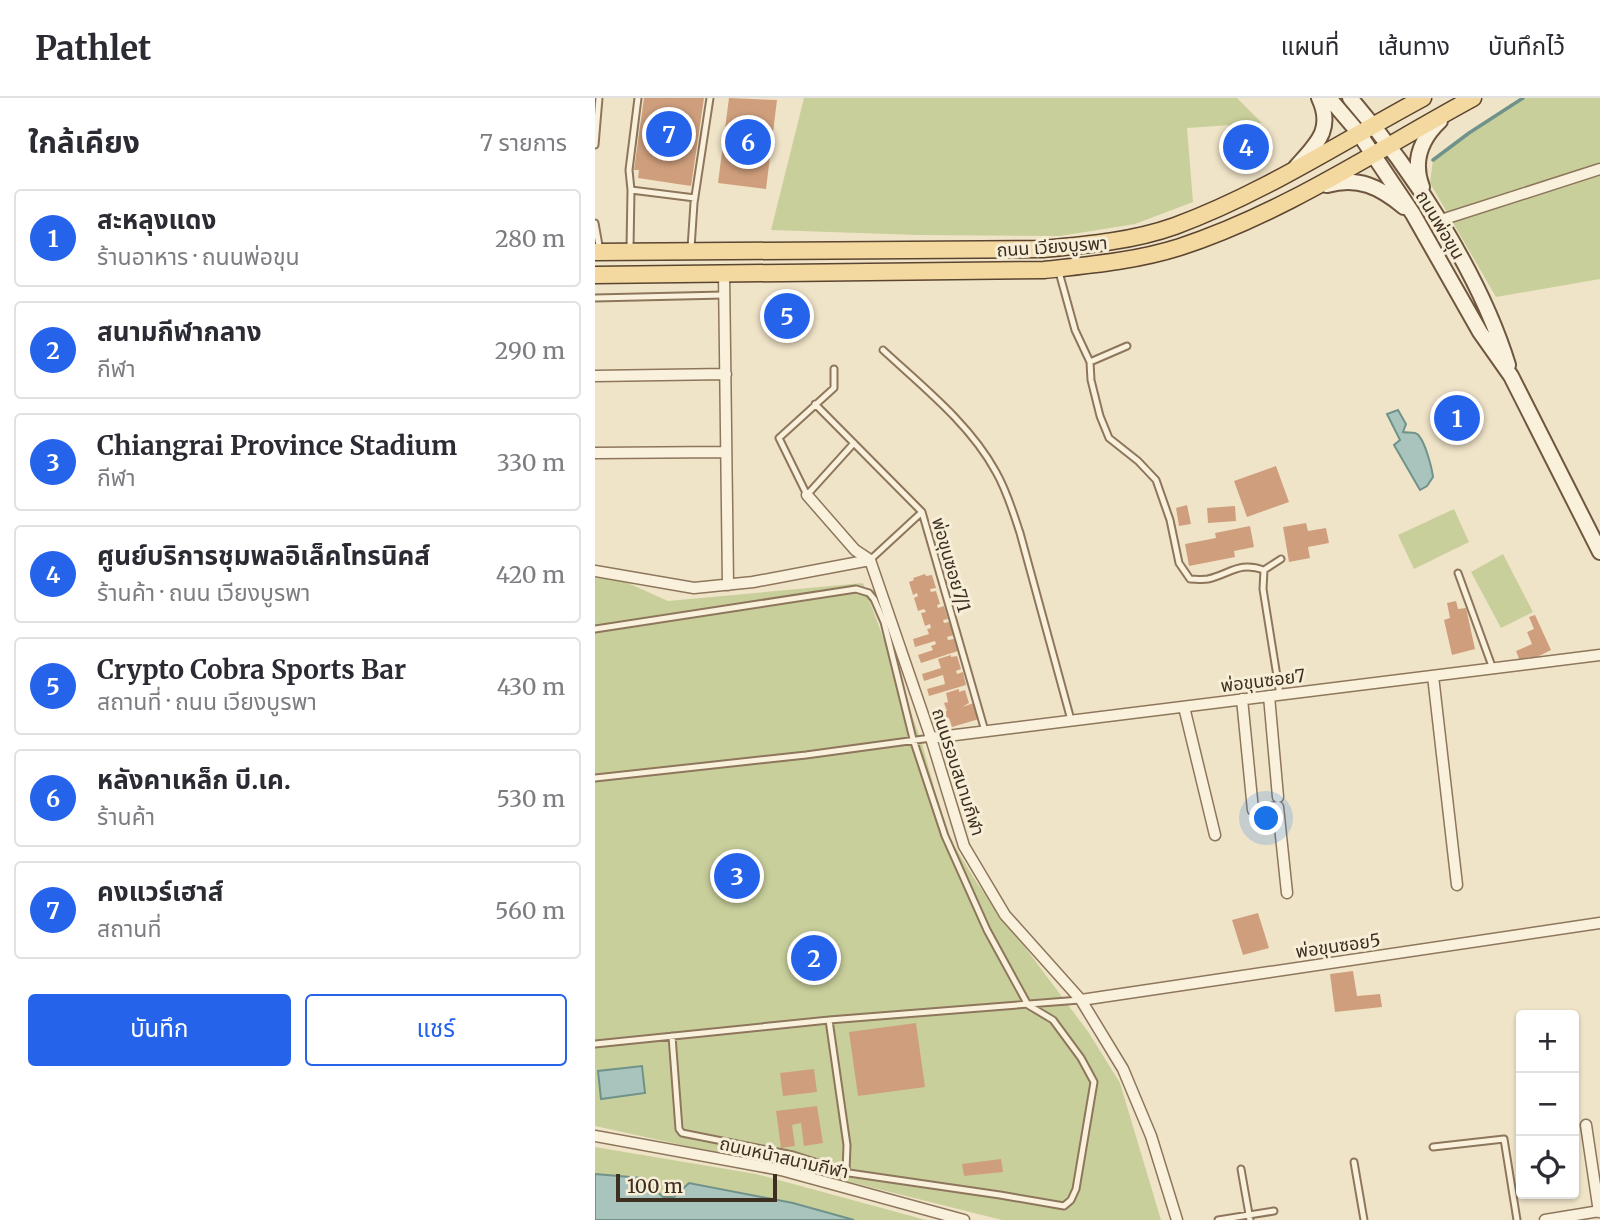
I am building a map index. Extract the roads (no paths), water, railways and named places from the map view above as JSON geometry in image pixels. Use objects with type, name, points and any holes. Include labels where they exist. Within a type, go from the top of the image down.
[{"type":"main road","points":[[1293,171],[1323,134],[1326,120],[1319,98]]},
{"type":"main road","name":"ถนนพ่อขุน","points":[[1329,98],[1358,132],[1413,214],[1480,332],[1511,376],[1600,552]]},
{"type":"main road","name":"ถนนพ่อขุน","points":[[1350,98],[1373,124],[1427,202],[1496,326],[1511,376]]},
{"type":"main road","name":"ถนน เวียงบูรพา","points":[[598,252],[1043,248],[1105,243],[1172,227],[1235,201],[1423,98]]},
{"type":"main road","name":"ถนน เวียงบูรพา","points":[[595,275],[1058,268],[1108,264],[1179,247],[1255,218],[1473,98]]},
{"type":"main road","points":[[1427,202],[1418,178],[1419,152],[1429,131],[1451,110]]},
{"type":"main road","points":[[1307,191],[1342,180],[1361,182],[1394,198],[1413,214]]},
{"type":"main road","points":[[663,251],[663,273]]},
{"type":"street","points":[[1438,221],[1600,169]]},
{"type":"street","points":[[724,273],[728,585]]},
{"type":"street","points":[[595,376],[726,374]]},
{"type":"street","points":[[595,453],[726,452]]},
{"type":"street","points":[[807,495],[855,550],[870,560]]},
{"type":"street","points":[[595,571],[694,588],[728,585],[870,560]]},
{"type":"street","name":"ถนนรอบสนามกีฬา","points":[[870,560],[931,738],[964,846],[1005,915],[1081,1000],[1123,1069],[1151,1136],[1177,1220]]},
{"type":"street","name":"พ่อขุนซอย7","points":[[931,738],[1600,655]]},
{"type":"street","points":[[1433,676],[1457,885]]},
{"type":"street","points":[[1274,695],[1278,797]]},
{"type":"street","points":[[1242,699],[1253,810],[1278,807],[1287,893]]},
{"type":"street","points":[[1184,707],[1215,835]]},
{"type":"street","name":"พ่อขุนซอย5","points":[[1081,1000],[1600,923]]},
{"type":"street","points":[[1545,1220],[1599,1211],[1586,1125]]},
{"type":"street","name":"ถนนหน้าสนามกีฬา","points":[[595,1136],[781,1170],[964,1220]]},
{"type":"lane","points":[[630,252],[629,170],[638,98]]},
{"type":"lane","points":[[691,251],[695,198],[710,98]]},
{"type":"lane","points":[[595,145],[597,99]]},
{"type":"lane","points":[[631,190],[695,198]]},
{"type":"lane","points":[[595,224],[598,252]]},
{"type":"lane","points":[[1058,268],[1075,330],[1090,362],[1091,380],[1109,438],[1138,461],[1156,480],[1170,520],[1179,562],[1190,579],[1206,580],[1229,570],[1251,565],[1264,570]]},
{"type":"lane","points":[[595,298],[724,295]]},
{"type":"lane","points":[[1090,362],[1126,346]]},
{"type":"lane","points":[[883,350],[943,406],[996,471],[1020,533],[1071,720]]},
{"type":"lane","points":[[834,369],[835,388],[779,438],[807,495],[854,443]]},
{"type":"lane","name":"พ่อขุนซอย7/1","points":[[815,404],[922,512],[985,731]]},
{"type":"lane","points":[[870,560],[922,512]]},
{"type":"lane","points":[[1264,570],[1281,559]]},
{"type":"lane","points":[[1264,570],[1263,589],[1274,695]]},
{"type":"lane","points":[[1458,573],[1493,669]]},
{"type":"lane","points":[[595,629],[829,592],[862,589],[874,599],[884,622],[913,739],[945,836],[987,930],[1028,1005],[1053,1020],[1081,1058],[1094,1082],[1078,1176],[1071,1200],[1064,1206],[846,1172],[793,1155],[683,1133],[679,1129],[672,1036]]},
{"type":"lane","points":[[595,778],[806,755],[931,738]]},
{"type":"lane","points":[[595,1044],[829,1020],[1081,1000]]},
{"type":"lane","points":[[829,1020],[847,1145],[846,1172]]},
{"type":"lane","points":[[1433,1147],[1504,1139],[1517,1220]]},
{"type":"lane","points":[[1354,1162],[1364,1220]]},
{"type":"lane","points":[[1241,1169],[1250,1217]]},
{"type":"lane","points":[[1218,1220],[1250,1217],[1274,1211]]},
{"type":"water","points":[[1398,410],[1406,424],[1403,432],[1418,435],[1429,460],[1433,477],[1427,486],[1420,490],[1394,445],[1400,440],[1387,414]]},
{"type":"water","points":[[642,1066],[645,1093],[601,1099],[598,1071]]},
{"type":"water","points":[[595,1174],[642,1178],[663,1197],[674,1197],[689,1183],[793,1203],[854,1220],[595,1220]]},
{"type":"waterway","points":[[1433,160],[1523,98]]},
{"type":"place","name":"คงแวร์เฮาส์","points":[[669,134]]},
{"type":"place","name":"หลังคาเหล็ก บี.เค.","points":[[748,142]]},
{"type":"place","name":"ศูนย์บริการชุมพลอิเล็คโทรนิคส์","points":[[1246,147]]},
{"type":"place","name":"Crypto Cobra Sports Bar","points":[[787,316]]},
{"type":"place","name":"สะหลุงแดง","points":[[1457,418]]},
{"type":"place","name":"Chiangrai Province Stadium","points":[[737,876]]},
{"type":"place","name":"สนามกีฬากลาง","points":[[814,958]]}]
